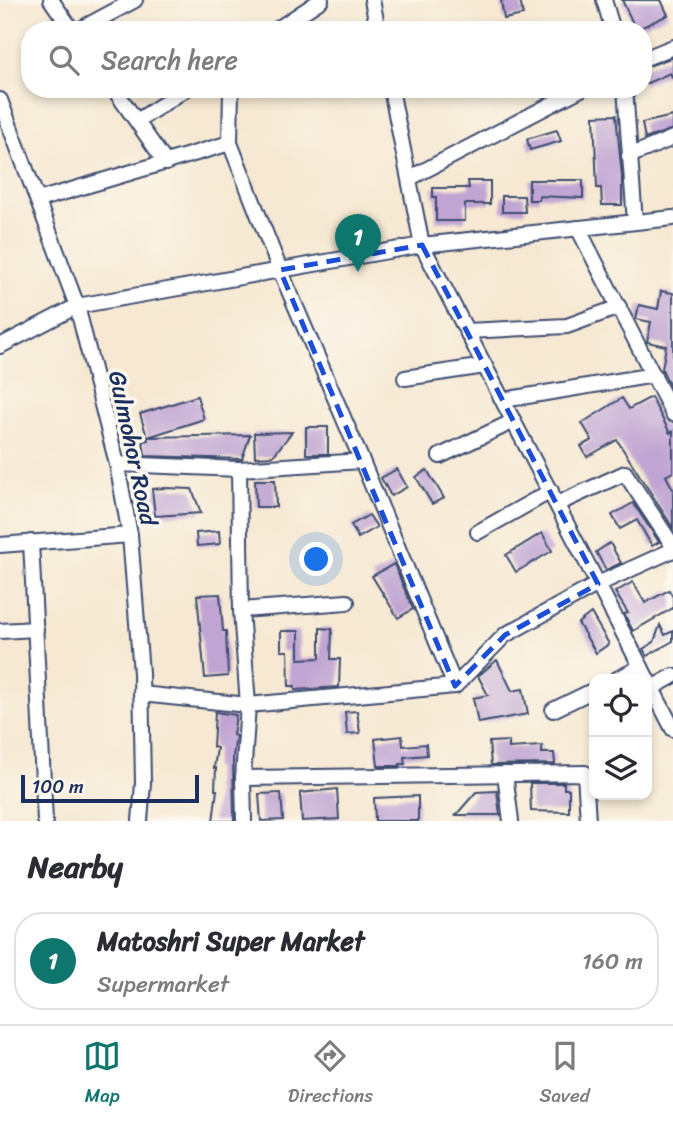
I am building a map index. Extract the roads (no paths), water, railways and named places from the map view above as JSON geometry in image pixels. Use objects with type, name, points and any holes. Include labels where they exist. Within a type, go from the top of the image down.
[{"type":"street","points":[[51,0],[66,21]]},
{"type":"street","points":[[96,21],[135,0]]},
{"type":"street","points":[[290,21],[321,0]]},
{"type":"street","points":[[372,0],[376,21]]},
{"type":"street","points":[[604,0],[610,21]]},
{"type":"street","points":[[652,55],[673,47]]},
{"type":"street","points":[[120,98],[166,163]]},
{"type":"street","points":[[137,121],[172,98]]},
{"type":"street","points":[[231,98],[230,143],[280,270],[455,686]]},
{"type":"street","points":[[393,98],[422,245],[645,674]]},
{"type":"street","points":[[410,178],[564,98]]},
{"type":"street","points":[[626,98],[635,222]]},
{"type":"street","name":"Gulmohor Road","points":[[0,100],[2,116],[38,201],[77,306],[117,464],[130,535],[141,694],[143,783],[140,821]]},
{"type":"street","points":[[629,156],[673,138]]},
{"type":"street","points":[[38,201],[230,143]]},
{"type":"street","points":[[0,346],[77,306],[422,245],[673,218]]},
{"type":"street","points":[[578,228],[672,410]]},
{"type":"street","points":[[467,331],[567,326],[619,307]]},
{"type":"street","points":[[405,378],[485,366]]},
{"type":"street","points":[[503,400],[654,376]]},
{"type":"street","points":[[440,456],[514,421]]},
{"type":"street","points":[[117,464],[239,469],[362,461]]},
{"type":"street","points":[[239,469],[241,610],[248,705],[243,778],[244,821]]},
{"type":"street","points":[[141,694],[248,705],[455,686],[505,635],[598,583],[672,552],[625,473],[554,497],[478,532]]},
{"type":"street","points":[[0,545],[130,535]]},
{"type":"street","points":[[31,542],[45,821]]},
{"type":"street","points":[[241,610],[347,602]]},
{"type":"street","points":[[0,631],[36,629]]},
{"type":"street","points":[[627,674],[641,667]]},
{"type":"street","points":[[673,676],[652,688],[673,729]]},
{"type":"street","points":[[553,710],[589,692]]},
{"type":"street","points":[[243,778],[585,773],[588,821]]},
{"type":"street","points":[[505,774],[511,821]]},
{"type":"place","name":"Matoshri Super Market","points":[[358,272]]}]
